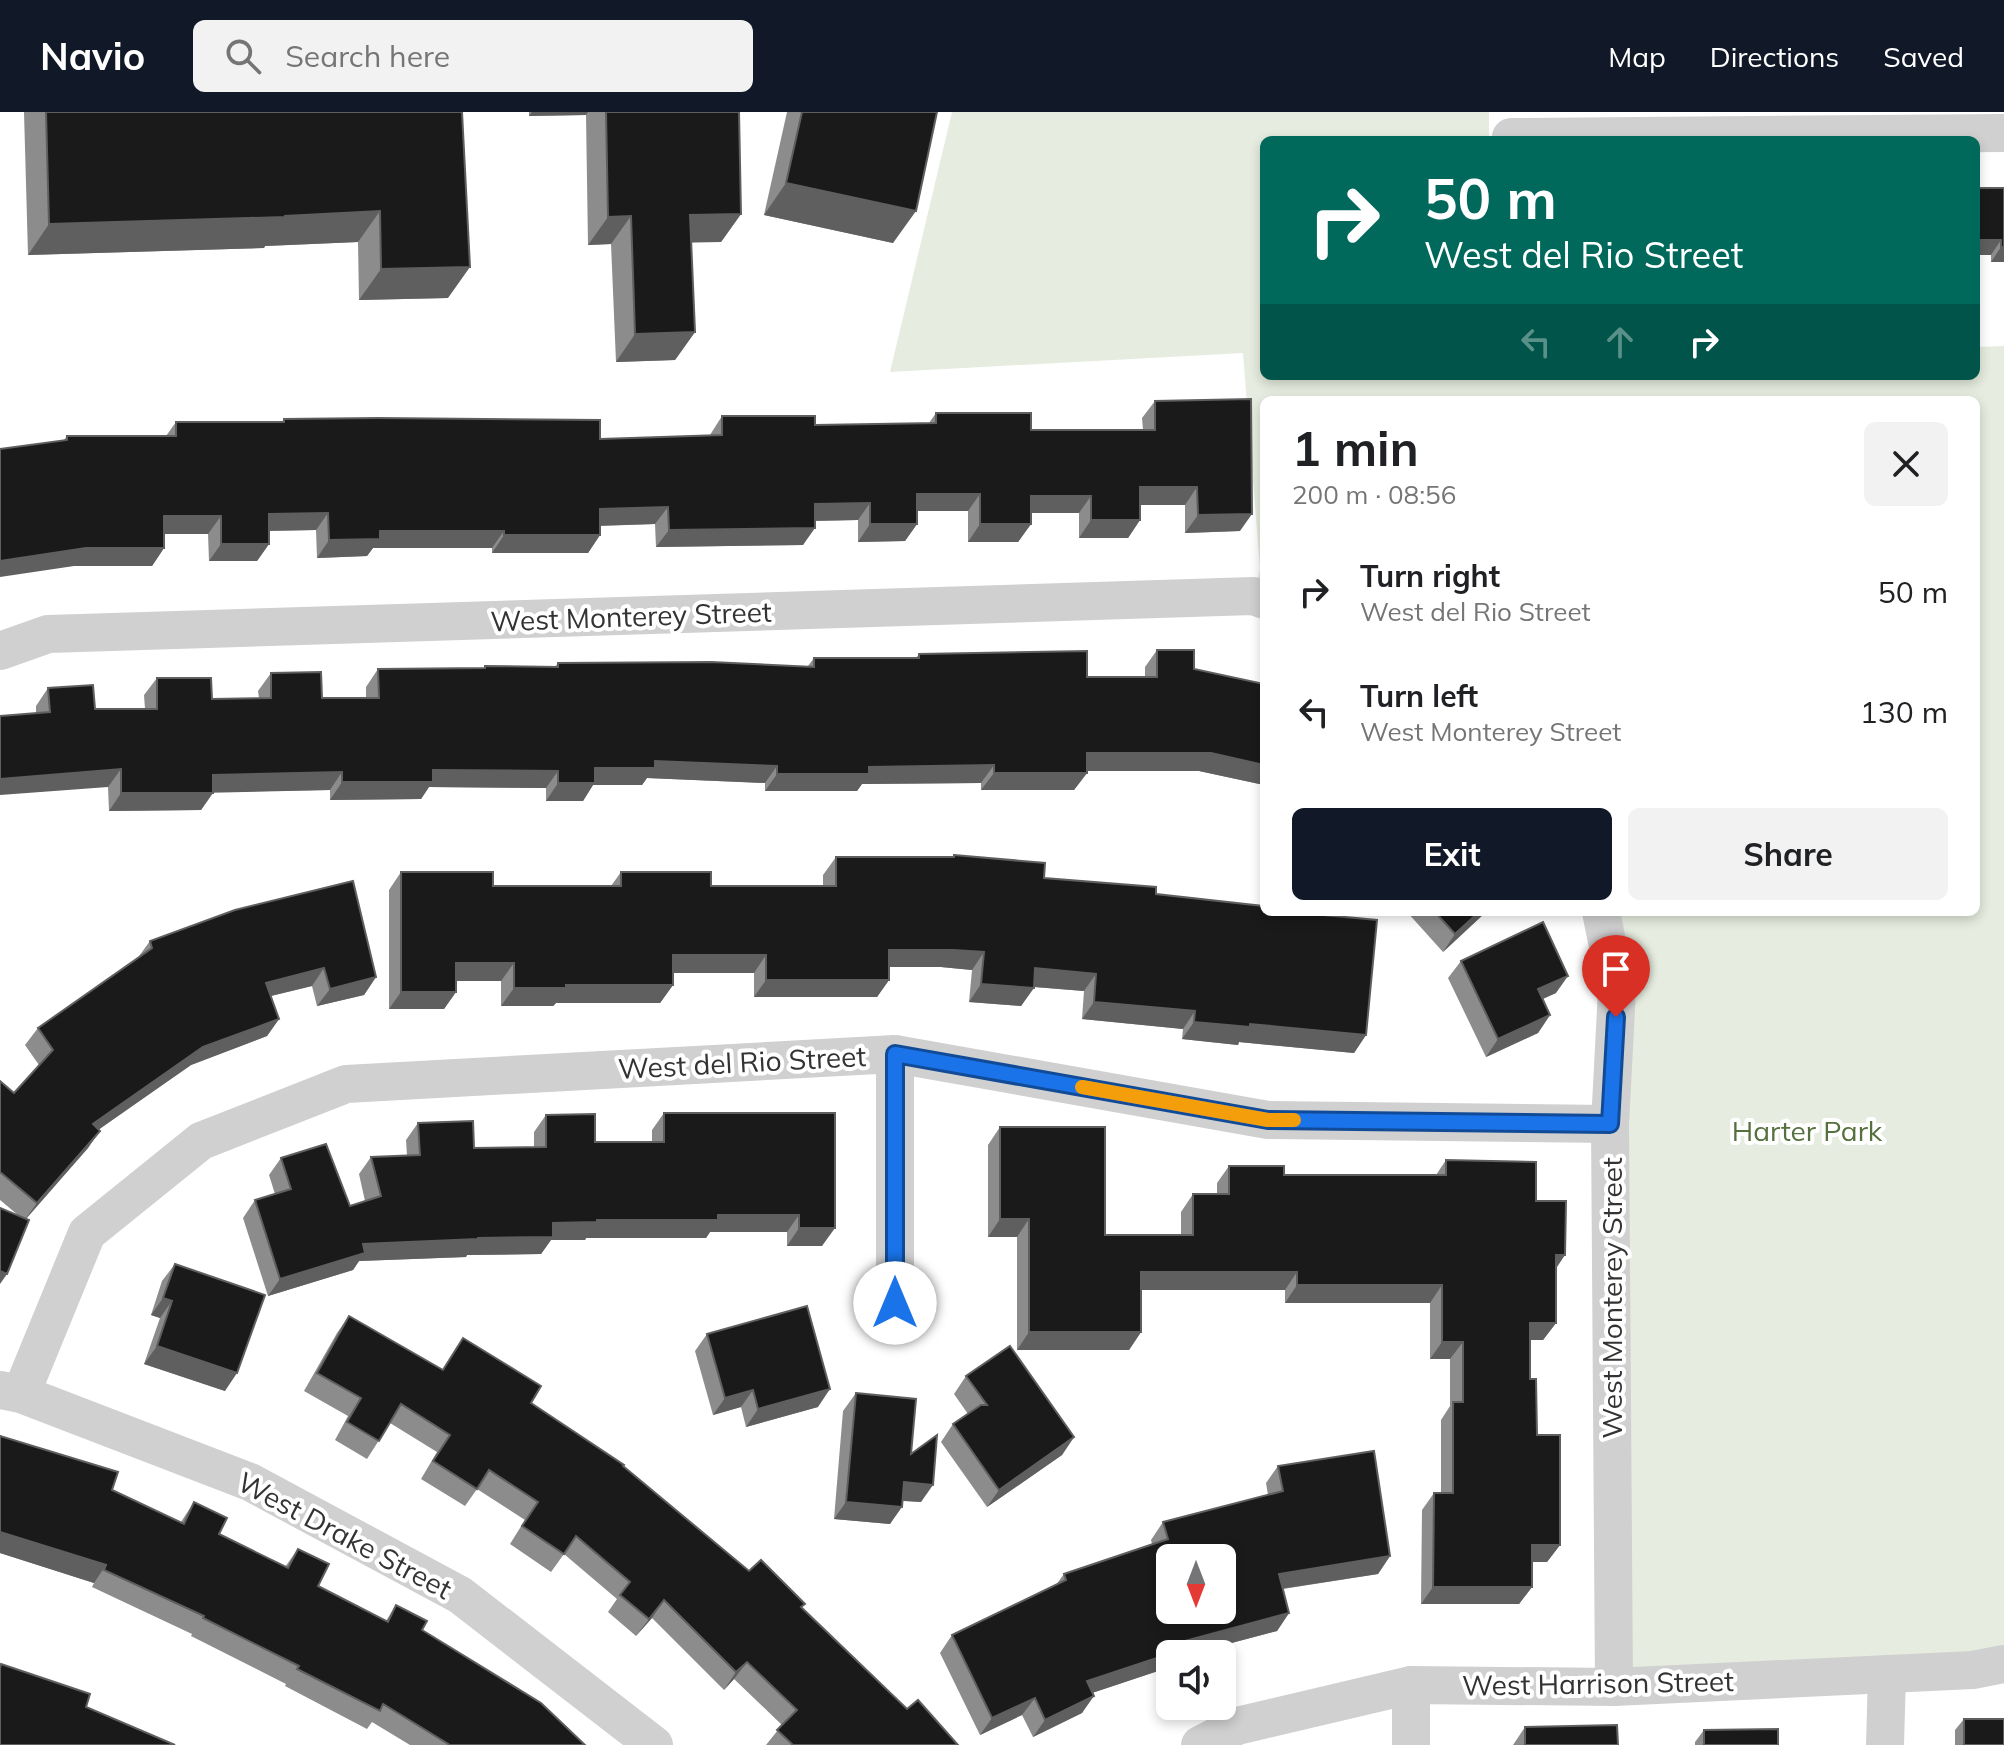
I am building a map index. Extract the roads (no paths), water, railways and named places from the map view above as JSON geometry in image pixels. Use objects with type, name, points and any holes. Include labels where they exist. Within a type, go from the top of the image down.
[{"type":"street","points":[[1634,136],[2004,133]]},
{"type":"street","name":"West Monterey Street","points":[[0,651],[48,634],[1238,596],[1260,599]]},
{"type":"street","name":"West Monterey Street","points":[[1602,916],[1617,990],[1610,1124],[1614,1687]]},
{"type":"street","points":[[895,1054],[895,1303]]},
{"type":"street","name":"West del Rio Street","points":[[11,1392],[87,1233],[201,1141],[346,1084],[895,1054],[1268,1120],[1610,1124]]},
{"type":"street","name":"West Drake Street","points":[[11,1392],[250,1482],[460,1595],[654,1745]]},
{"type":"street","name":"West Harrison Street","points":[[1200,1745],[1237,1726],[1411,1685],[1614,1687],[1973,1670],[2004,1664]]},
{"type":"street","points":[[1885,1745],[1887,1674]]},
{"type":"street","points":[[1411,1685],[1411,1745]]},
{"type":"park label","name":"Harter Park","points":[[1807,1130]]}]
